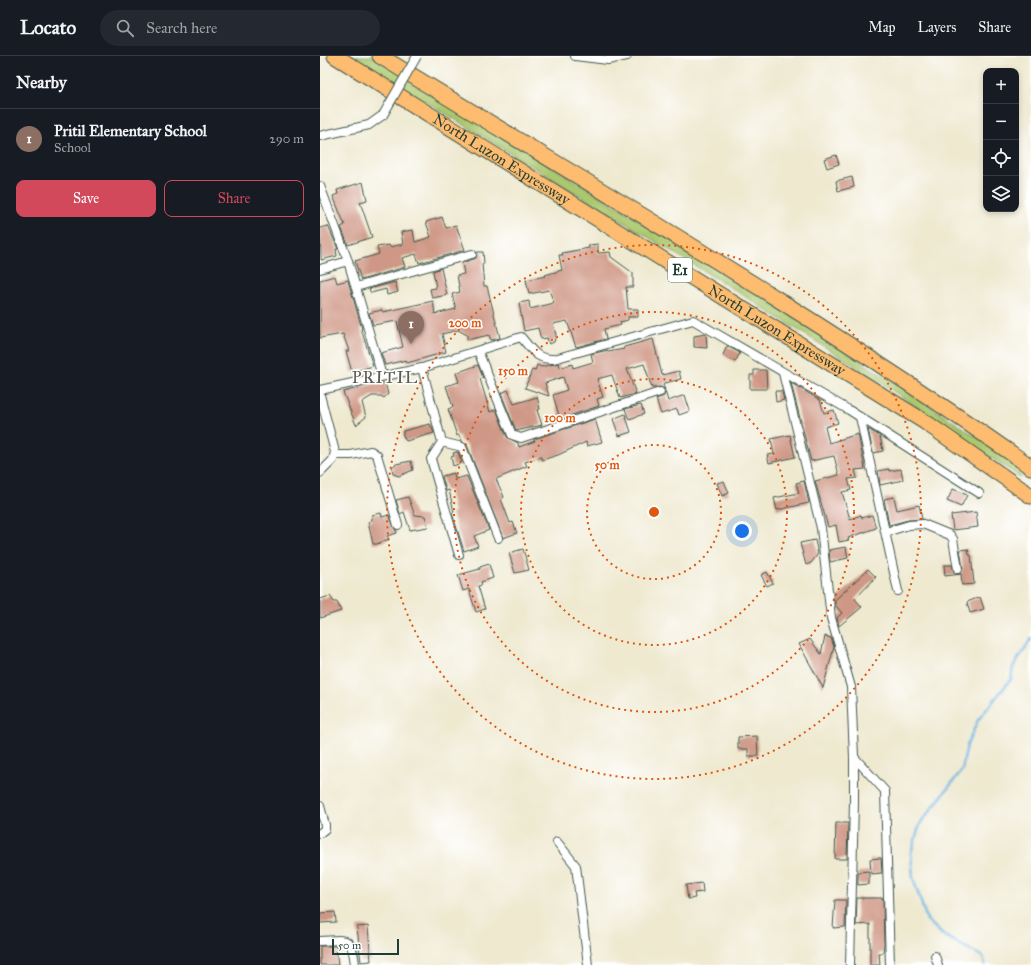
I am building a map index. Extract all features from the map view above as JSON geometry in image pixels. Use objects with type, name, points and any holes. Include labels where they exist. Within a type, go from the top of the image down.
[{"type":"highway","name":"North Luzon Expressway","points":[[336,56],[925,422],[1026,492]]},
{"type":"highway","name":"North Luzon Expressway","points":[[380,56],[624,203],[827,329],[939,402],[1031,467]]},
{"type":"street","points":[[320,136],[369,125],[383,115],[417,56]]},
{"type":"street","points":[[575,56],[608,60],[627,56]]},
{"type":"street","points":[[320,186],[348,261],[382,376]]},
{"type":"street","points":[[356,288],[472,254]]},
{"type":"street","points":[[320,269],[348,261]]},
{"type":"street","points":[[320,390],[422,368],[522,337],[538,357],[554,359],[693,320],[860,417],[979,493]]},
{"type":"street","points":[[478,351],[514,437],[521,438],[660,392]]},
{"type":"street","points":[[422,368],[442,442],[431,459],[459,555]]},
{"type":"street","points":[[783,373],[821,528],[831,618],[851,687],[854,757],[850,965]]},
{"type":"street","points":[[320,395],[335,455]]},
{"type":"street","points":[[860,417],[898,591]]},
{"type":"street","points":[[442,442],[462,447],[498,538]]},
{"type":"street","points":[[335,455],[351,455],[371,451],[377,455],[398,525]]},
{"type":"street","points":[[320,473],[335,455]]},
{"type":"street","points":[[886,532],[909,525],[923,524],[950,535],[958,569]]},
{"type":"street","points":[[854,757],[885,791],[890,965]]},
{"type":"street","points":[[320,806],[325,825],[325,829],[320,833]]},
{"type":"street","points":[[557,842],[576,866],[588,965]]},
{"type":"street","points":[[320,941],[345,940],[349,942],[353,948],[355,965]]},
{"type":"street","points":[[935,956],[938,965]]},
{"type":"green space","points":[[351,56],[372,56],[737,280],[1027,470],[1021,478],[874,378],[730,287]]},
{"type":"building","points":[[836,155],[839,164],[827,168],[824,159]]},
{"type":"building","points":[[852,177],[854,187],[838,191],[836,181]]},
{"type":"building","points":[[363,182],[367,200],[360,202],[372,237],[348,245],[341,227],[345,225],[333,196],[338,194],[337,190]]},
{"type":"building","points":[[442,217],[446,228],[456,225],[465,250],[419,263],[416,254],[402,258],[405,267],[361,280],[355,261],[379,254],[377,247],[389,245],[390,247],[403,244],[401,232],[413,230],[415,242],[431,237],[426,222]]},
{"type":"building","points":[[328,226],[338,249],[336,249],[337,256],[321,260],[320,228]]},
{"type":"building","points":[[598,244],[598,253],[610,252],[611,257],[633,273],[633,287],[626,287],[628,309],[638,309],[638,317],[628,317],[628,320],[620,322],[621,325],[604,329],[606,339],[576,347],[567,321],[553,324],[556,335],[554,342],[549,344],[547,338],[541,339],[538,328],[524,331],[519,303],[529,301],[530,309],[554,303],[549,290],[529,294],[526,280],[546,276],[545,275],[562,270],[559,255],[563,255],[562,253],[589,248],[589,245]]},
{"type":"building","points":[[477,252],[483,252],[484,264],[482,264],[484,286],[487,286],[500,338],[491,340],[489,335],[467,340],[467,335],[458,330],[442,334],[446,352],[407,363],[406,360],[385,365],[381,353],[403,347],[397,321],[373,325],[369,313],[382,310],[383,312],[433,301],[435,314],[456,309],[452,294],[460,292],[457,275],[464,274],[462,263],[476,258]]},
{"type":"building","points":[[441,268],[447,295],[432,298],[430,289],[436,288],[433,271]]},
{"type":"building","points":[[335,276],[337,283],[348,280],[373,366],[352,372],[346,351],[349,351],[343,334],[320,338],[320,280]]},
{"type":"building","points":[[395,282],[398,292],[387,295],[386,289],[371,293],[369,289]]},
{"type":"building","points":[[706,334],[707,348],[694,347],[694,336]]},
{"type":"building","points":[[653,339],[662,375],[679,371],[681,379],[665,383],[663,385],[665,390],[661,387],[652,388],[644,364],[627,369],[636,394],[620,398],[612,375],[597,379],[603,397],[597,399],[599,406],[560,419],[553,395],[567,390],[563,377],[545,383],[549,396],[525,388],[532,370],[535,371],[537,365],[541,367],[559,363],[560,368],[572,364],[573,368],[593,362],[591,354],[608,350],[608,352],[624,349],[624,347]]},
{"type":"building","points":[[727,346],[740,353],[735,362],[723,355]]},
{"type":"building","points":[[478,365],[483,378],[480,379],[490,412],[496,409],[507,437],[518,443],[519,447],[535,441],[534,439],[595,419],[602,442],[587,446],[586,442],[558,455],[542,460],[541,457],[525,462],[527,466],[496,479],[504,497],[501,499],[510,523],[513,522],[517,533],[503,538],[467,445],[461,441],[459,435],[457,436],[448,409],[453,407],[446,386],[459,382],[456,373]]},
{"type":"building","points":[[754,370],[766,370],[767,389],[750,389],[750,375],[754,375]]},
{"type":"building","points":[[377,383],[385,383],[388,394],[384,398],[381,396],[372,396],[362,402],[366,417],[356,425],[343,392]]},
{"type":"building","points":[[791,383],[820,400],[824,413],[834,410],[838,423],[825,427],[829,443],[858,434],[865,469],[855,470],[857,478],[848,479],[851,490],[842,492],[850,519],[861,515],[862,518],[872,515],[876,528],[848,538],[849,540],[839,542],[836,525],[828,527],[815,481],[839,475],[834,456],[811,461]]},
{"type":"building","points":[[508,390],[514,404],[537,397],[540,409],[537,410],[542,425],[516,431],[501,393]]},
{"type":"building","points":[[665,391],[668,401],[685,395],[690,411],[679,415],[677,409],[661,414],[656,399],[664,396]]},
{"type":"building","points":[[775,391],[782,391],[784,400],[776,402]]},
{"type":"building","points":[[641,405],[644,414],[629,419],[625,409]]},
{"type":"building","points":[[625,414],[631,432],[619,436],[613,419]]},
{"type":"building","points":[[430,424],[434,433],[406,441],[403,436],[403,431]]},
{"type":"building","points":[[868,429],[880,436],[883,451],[873,453]]},
{"type":"building","points":[[790,435],[795,457],[769,463],[767,455],[774,454],[771,439]]},
{"type":"building","points":[[458,452],[462,463],[453,466],[451,457],[454,456],[453,453]]},
{"type":"building","points":[[411,461],[413,470],[399,476],[393,474],[392,467],[396,464]]},
{"type":"building","points":[[889,469],[889,471],[901,469],[903,480],[880,485],[878,471]]},
{"type":"building","points":[[454,473],[455,479],[467,476],[489,530],[474,536],[478,546],[464,551],[452,513],[454,512],[449,490],[446,491],[442,476]]},
{"type":"building","points":[[724,481],[729,493],[722,496],[717,483]]},
{"type":"building","points":[[804,481],[809,503],[777,510],[774,498],[799,493],[796,483]]},
{"type":"building","points":[[953,489],[967,495],[961,507],[947,501]]},
{"type":"building","points":[[408,497],[415,515],[425,516],[428,527],[410,530],[404,512],[400,514],[396,500]]},
{"type":"building","points":[[894,497],[897,510],[919,505],[922,519],[908,520],[889,525],[884,499]]},
{"type":"building","points":[[976,512],[978,527],[953,530],[951,515]]},
{"type":"building","points":[[381,513],[382,517],[389,515],[397,533],[387,536],[389,539],[373,544],[368,522],[372,520],[372,515]]},
{"type":"building","points":[[815,540],[818,554],[811,563],[806,565],[800,543]]},
{"type":"building","points":[[846,547],[848,558],[830,562],[829,550]]},
{"type":"building","points":[[523,549],[529,570],[515,573],[509,553]]},
{"type":"building","points":[[968,549],[969,555],[971,555],[974,584],[962,585],[961,574],[945,576],[944,565],[952,565],[954,573],[961,573],[963,568],[960,550]]},
{"type":"building","points":[[489,564],[493,578],[481,582],[482,585],[478,586],[485,609],[476,612],[469,589],[463,591],[458,575],[480,569],[480,567]]},
{"type":"building","points":[[868,569],[876,577],[855,599],[862,607],[839,626],[837,618],[842,613],[835,605],[835,600]]},
{"type":"building","points":[[767,572],[773,583],[767,586],[761,575]]},
{"type":"building","points":[[330,596],[334,602],[337,602],[341,611],[320,618],[320,599]]},
{"type":"building","points":[[980,597],[984,609],[970,613],[967,602]]},
{"type":"building","points":[[825,636],[831,638],[834,647],[823,688],[799,644],[810,639],[821,654]]},
{"type":"building","points":[[757,736],[758,756],[748,756],[748,749],[738,749],[738,737]]},
{"type":"building","points":[[836,823],[848,823],[847,859],[835,859]]},
{"type":"building","points":[[881,858],[882,873],[871,874],[870,859]]},
{"type":"building","points":[[869,871],[869,884],[858,885],[858,872]]},
{"type":"building","points":[[702,883],[703,892],[694,893],[695,898],[688,899],[686,885]]},
{"type":"building","points":[[857,898],[883,898],[884,943],[883,953],[879,953],[880,965],[870,965],[870,924],[856,925]]},
{"type":"building","points":[[835,900],[846,900],[845,927],[833,928]]},
{"type":"building","points":[[335,912],[336,922],[320,923],[320,913]]},
{"type":"building","points":[[368,926],[371,961],[361,962],[357,927]]},
{"type":"building","points":[[320,946],[336,946],[338,965],[320,965]]},
{"type":"waterway","points":[[985,965],[983,957],[943,935],[927,920],[913,878],[911,853],[920,824],[962,770],[967,745],[978,720],[1011,679],[1013,667],[1031,639]]},
{"type":"place","name":"Pritil Elementary School","points":[[411,344]]},
{"type":"district","name":"PRITIL","points":[[385,377]]}]
